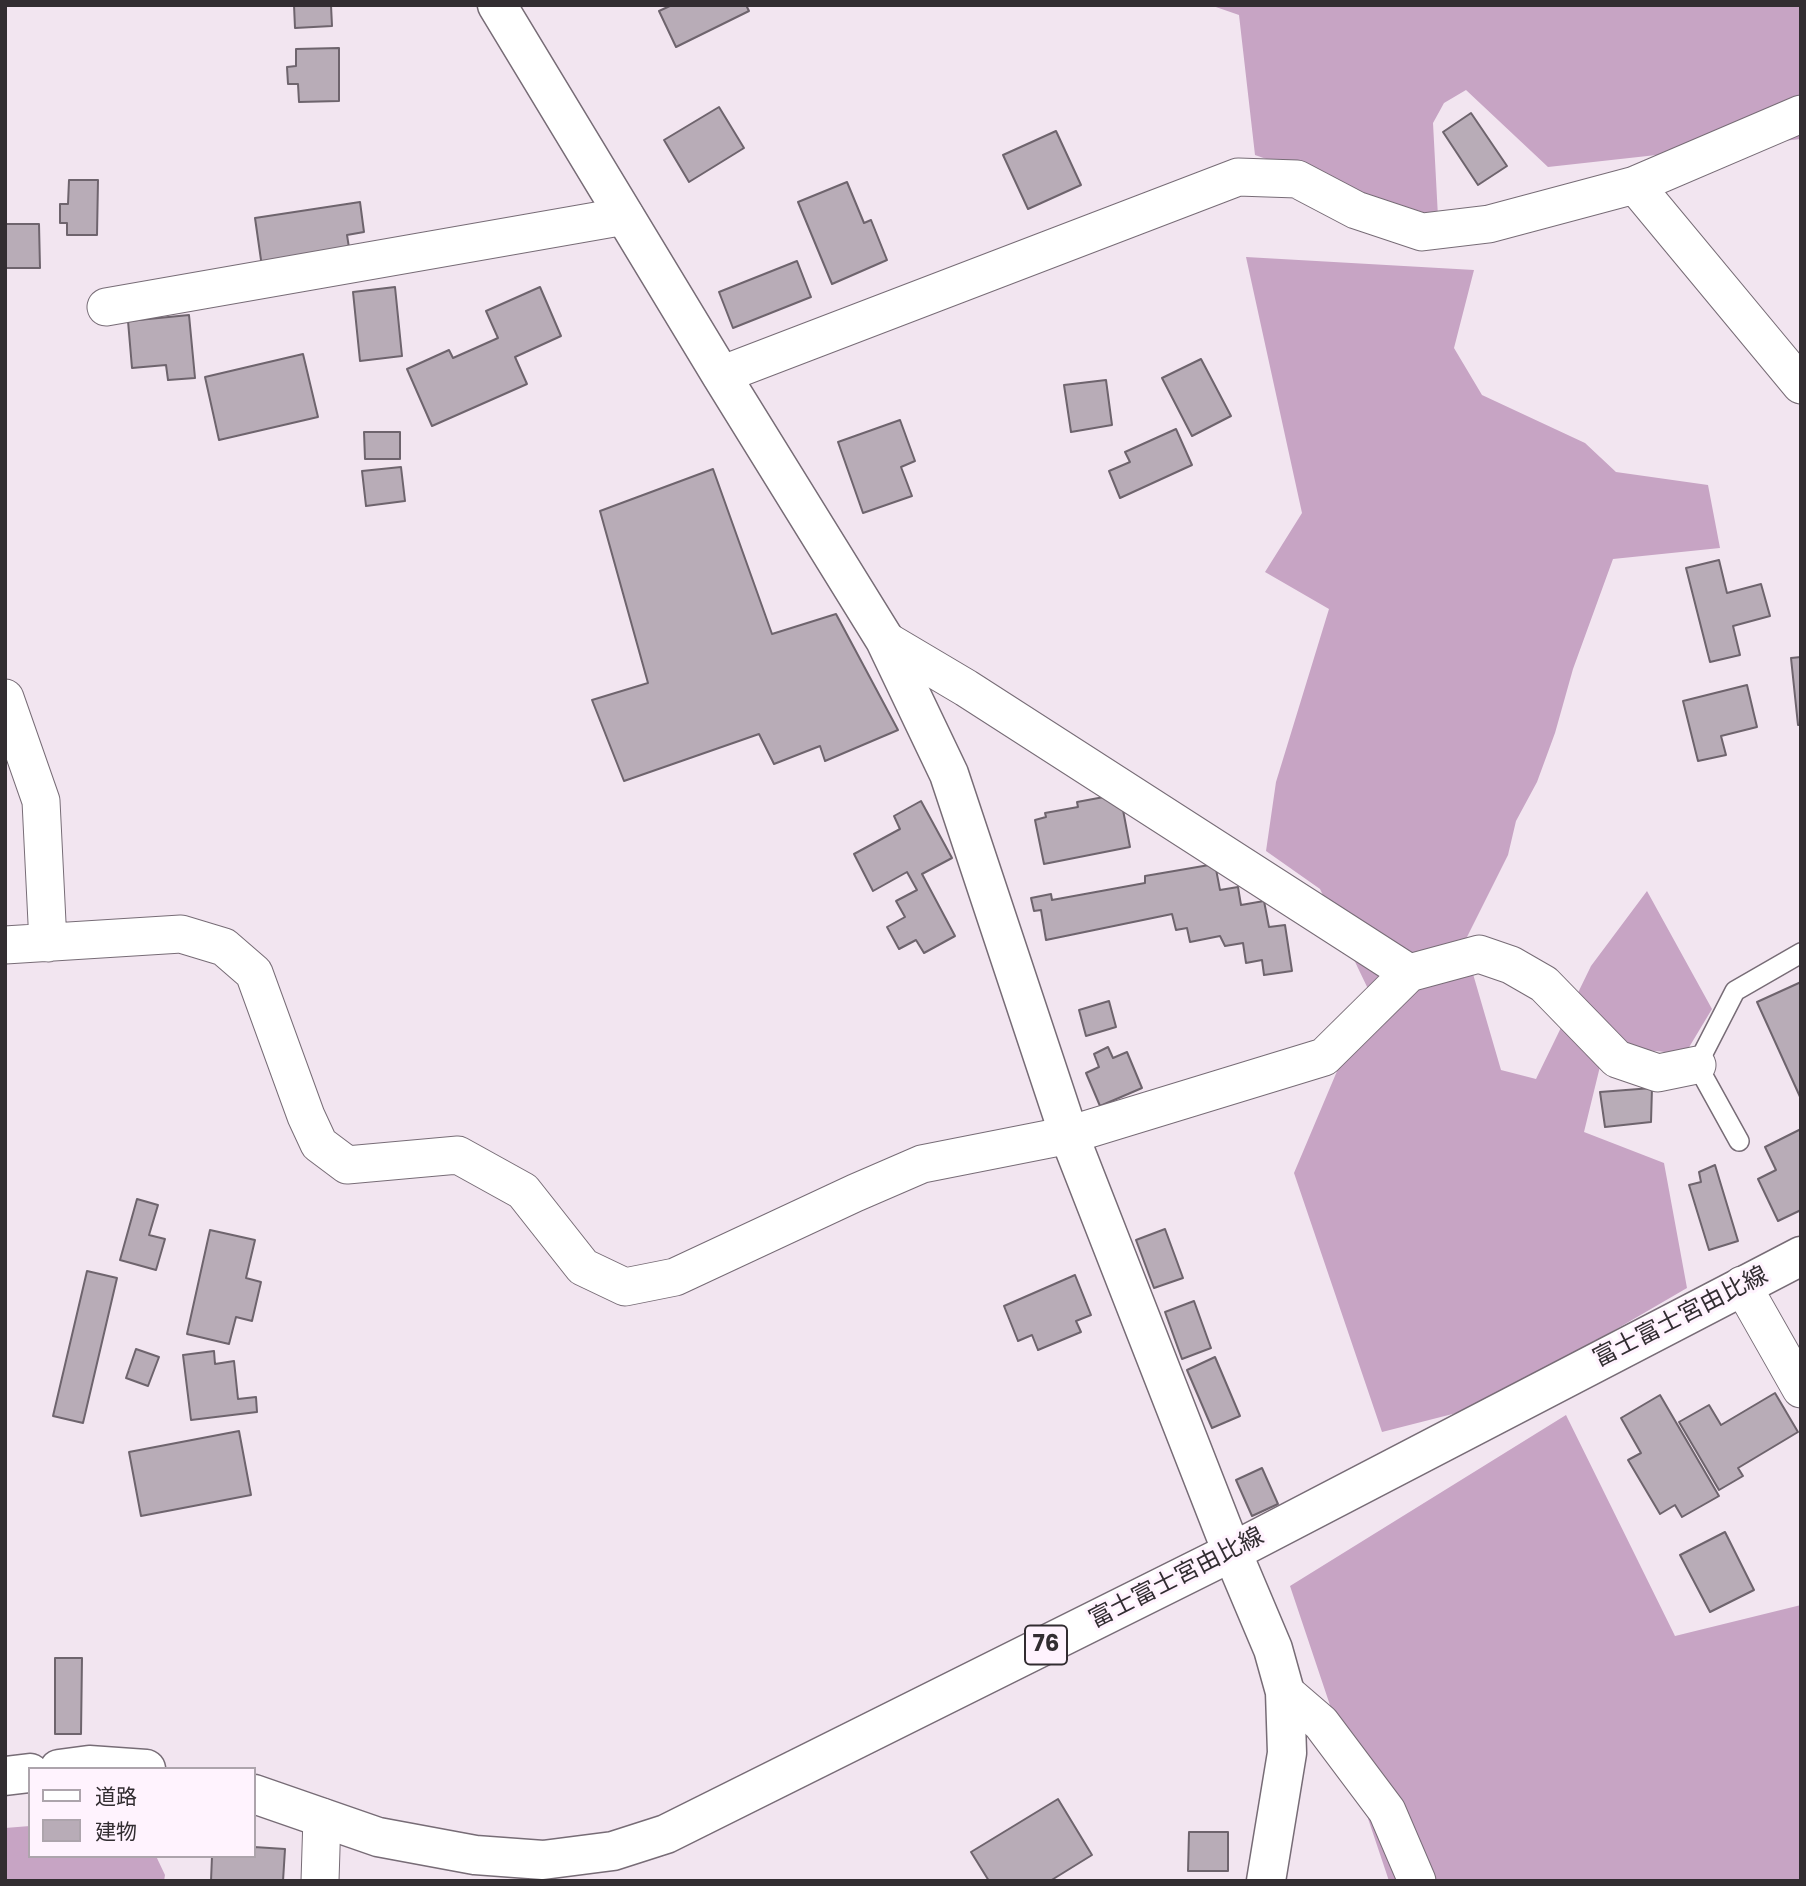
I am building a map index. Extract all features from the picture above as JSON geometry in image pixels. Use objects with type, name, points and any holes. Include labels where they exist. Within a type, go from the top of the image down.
[{"type":"street","points":[[497,5],[885,640],[949,774],[1069,1135],[1232,1552],[1273,1648],[1285,1692],[1287,1752],[1266,1881]]},
{"type":"street","points":[[721,375],[1238,177],[1297,179],[1356,209],[1422,232],[1489,224],[1635,185],[1801,114]]},
{"type":"street","points":[[1635,185],[1801,385]]},
{"type":"street","points":[[106,307],[625,216]]},
{"type":"street","points":[[885,640],[966,688],[1409,973]]},
{"type":"street","points":[[5,698],[41,801],[48,943]]},
{"type":"street","points":[[5,945],[181,934],[224,947],[254,973],[306,1116],[319,1144],[347,1165],[458,1155],[523,1191],[583,1267],[625,1287],[676,1277],[922,1164],[1069,1135],[1324,1057],[1409,973],[1479,954],[1511,965],[1544,984],[1617,1059],[1658,1073],[1697,1065]]},
{"type":"street","name":"富士富士宮由比線","points":[[256,1795],[378,1836],[474,1855],[543,1860],[613,1851],[666,1834],[1232,1552],[1801,1256]]},
{"type":"street","points":[[1742,1285],[1801,1389]]},
{"type":"street","points":[[1285,1692],[1321,1723],[1387,1811],[1417,1881]]},
{"type":"street","points":[[74,1767],[118,1767]]},
{"type":"street","points":[[5,1776],[28,1773]]},
{"type":"street","points":[[320,1881],[322,1817]]},
{"type":"lane","points":[[1738,1141],[1697,1065],[1735,991],[1801,953]]},
{"type":"shaded area","points":[[1210,5],[1801,5],[1801,139],[1548,167],[1466,90],[1444,103],[1433,123],[1438,217],[1255,155],[1239,15]]},
{"type":"shaded area","points":[[1246,257],[1474,270],[1454,348],[1482,395],[1585,443],[1616,472],[1708,485],[1720,548],[1613,559],[1573,669],[1555,733],[1537,782],[1516,821],[1508,855],[1464,943],[1501,1070],[1536,1079],[1591,966],[1647,891],[1712,1009],[1685,1054],[1605,1046],[1584,1132],[1664,1163],[1687,1288],[1484,1406],[1382,1432],[1294,1173],[1370,993],[1320,889],[1266,851],[1276,782],[1329,609],[1265,572],[1302,513]]},
{"type":"shaded area","points":[[1566,1415],[1675,1636],[1801,1605],[1801,1881],[1389,1881],[1290,1586]]},
{"type":"shaded area","points":[[28,1826],[28,1858],[157,1858],[165,1875],[164,1881],[5,1881],[5,1828]]},
{"type":"building","points":[[294,5],[331,5],[332,26],[295,28]]},
{"type":"building","points":[[672,5],[746,5],[749,11],[676,47],[659,11]]},
{"type":"building","points":[[339,48],[339,101],[299,102],[298,84],[288,84],[287,67],[296,66],[296,49]]},
{"type":"building","points":[[719,107],[744,148],[689,182],[664,140]]},
{"type":"building","points":[[1471,113],[1507,166],[1478,185],[1443,132]]},
{"type":"building","points":[[1056,131],[1081,185],[1028,209],[1003,155]]},
{"type":"building","points":[[69,180],[98,180],[97,235],[67,235],[67,223],[60,223],[60,204],[68,204]]},
{"type":"building","points":[[847,182],[864,223],[871,220],[887,260],[832,284],[798,202]]},
{"type":"building","points":[[360,202],[364,232],[347,235],[350,254],[262,267],[255,218]]},
{"type":"building","points":[[5,224],[39,224],[40,268],[5,268]]},
{"type":"building","points":[[797,261],[811,297],[733,328],[719,292]]},
{"type":"building","points":[[395,287],[402,356],[360,361],[353,292]]},
{"type":"building","points":[[540,287],[561,336],[515,357],[527,384],[432,426],[407,369],[449,350],[453,358],[498,338],[486,311]]},
{"type":"building","points":[[189,315],[195,378],[168,380],[166,365],[132,368],[128,321]]},
{"type":"building","points":[[303,354],[318,417],[219,440],[205,377]]},
{"type":"building","points":[[1201,359],[1231,416],[1192,436],[1162,378]]},
{"type":"building","points":[[1106,380],[1112,425],[1071,432],[1064,385]]},
{"type":"building","points":[[900,420],[915,461],[901,467],[912,496],[863,513],[838,442]]},
{"type":"building","points":[[1176,429],[1192,465],[1120,498],[1109,471],[1130,462],[1125,452]]},
{"type":"building","points":[[364,432],[400,432],[400,459],[365,459]]},
{"type":"building","points":[[401,467],[405,501],[366,506],[362,471]]},
{"type":"building","points":[[713,469],[772,634],[836,614],[898,730],[825,761],[820,746],[774,764],[759,734],[624,781],[592,700],[648,683],[600,511]]},
{"type":"building","points":[[1719,560],[1727,593],[1761,584],[1770,616],[1733,626],[1740,655],[1710,662],[1686,568]]},
{"type":"building","points":[[1801,657],[1801,725],[1798,725],[1791,658]]},
{"type":"building","points":[[1747,685],[1757,727],[1721,736],[1726,755],[1698,761],[1683,701]]},
{"type":"building","points":[[1120,794],[1130,847],[1044,864],[1035,820],[1046,817],[1045,813],[1078,807],[1077,802]]},
{"type":"building","points":[[921,801],[952,858],[922,874],[955,936],[924,953],[916,940],[899,949],[887,927],[905,917],[896,901],[917,890],[907,872],[873,891],[854,854],[900,829],[894,816]]},
{"type":"building","points":[[1215,864],[1220,890],[1238,887],[1241,905],[1264,901],[1269,927],[1285,925],[1292,971],[1264,975],[1262,960],[1246,963],[1243,943],[1225,946],[1220,936],[1190,942],[1187,928],[1176,930],[1172,914],[1046,940],[1041,910],[1034,911],[1031,898],[1051,894],[1052,900],[1145,883],[1145,876]]},
{"type":"building","points":[[1801,982],[1801,1099],[1757,1002]]},
{"type":"building","points":[[1109,1001],[1116,1027],[1086,1036],[1079,1010]]},
{"type":"building","points":[[1108,1047],[1113,1058],[1127,1052],[1142,1088],[1100,1106],[1086,1073],[1099,1067],[1094,1054]]},
{"type":"building","points":[[1652,1088],[1651,1122],[1605,1127],[1600,1092]]},
{"type":"building","points":[[1801,1129],[1801,1210],[1778,1221],[1758,1179],[1776,1170],[1765,1147]]},
{"type":"building","points":[[1715,1165],[1738,1241],[1709,1250],[1689,1185],[1701,1182],[1699,1172]]},
{"type":"building","points":[[137,1199],[158,1205],[149,1235],[165,1239],[156,1270],[120,1260]]},
{"type":"building","points":[[1165,1229],[1183,1278],[1154,1288],[1136,1240]]},
{"type":"building","points":[[210,1230],[255,1240],[246,1278],[261,1282],[252,1321],[236,1317],[229,1344],[187,1334]]},
{"type":"building","points":[[87,1271],[117,1278],[83,1423],[53,1416]]},
{"type":"building","points":[[1075,1275],[1091,1315],[1076,1321],[1081,1332],[1038,1350],[1032,1335],[1018,1341],[1004,1306]]},
{"type":"building","points":[[1194,1301],[1211,1348],[1182,1359],[1165,1312]]},
{"type":"building","points":[[136,1349],[159,1357],[148,1386],[126,1378]]},
{"type":"building","points":[[214,1351],[215,1364],[234,1361],[238,1399],[256,1397],[257,1412],[191,1420],[183,1355]]},
{"type":"building","points":[[1215,1357],[1240,1416],[1212,1428],[1187,1370]]},
{"type":"building","points":[[1775,1393],[1798,1432],[1738,1468],[1743,1476],[1719,1490],[1679,1422],[1709,1405],[1721,1425]]},
{"type":"building","points":[[1660,1395],[1719,1496],[1682,1517],[1675,1505],[1660,1514],[1628,1460],[1641,1453],[1621,1418]]},
{"type":"building","points":[[239,1431],[251,1495],[141,1516],[129,1452]]},
{"type":"building","points":[[1262,1468],[1278,1504],[1252,1516],[1236,1480]]},
{"type":"building","points":[[1725,1532],[1754,1590],[1710,1612],[1680,1555]]},
{"type":"building","points":[[55,1658],[82,1658],[81,1734],[55,1734]]},
{"type":"building","points":[[1058,1799],[1092,1855],[1050,1881],[989,1881],[971,1852]]},
{"type":"building","points":[[1189,1832],[1228,1832],[1228,1871],[1188,1871]]},
{"type":"building","points":[[256,1847],[285,1849],[283,1881],[211,1881],[212,1858],[256,1858]]}]
